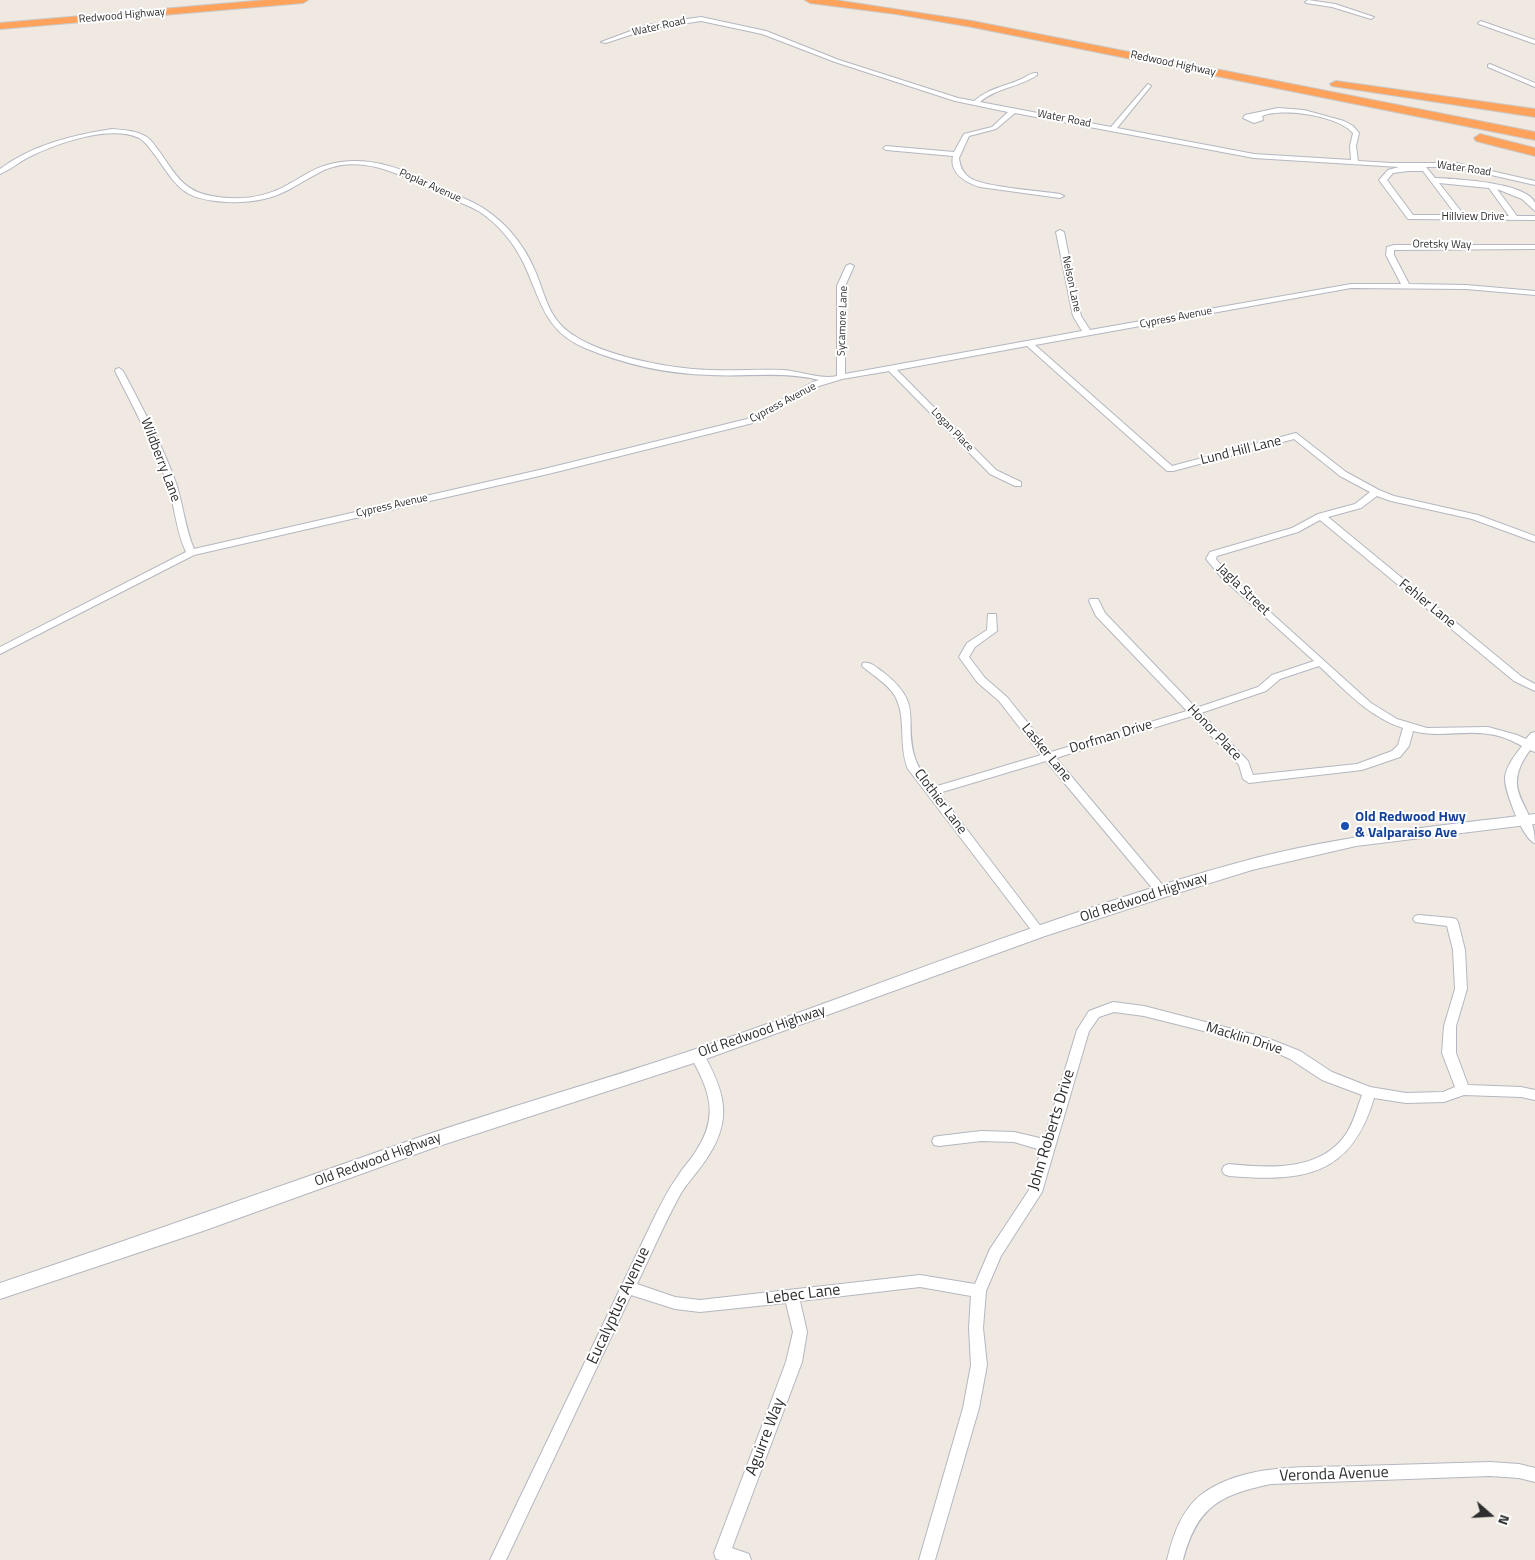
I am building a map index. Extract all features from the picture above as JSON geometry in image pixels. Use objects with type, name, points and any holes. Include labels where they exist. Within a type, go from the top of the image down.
[{"type":"highway","points":[[106,11],[209,0]]},
{"type":"highway","name":"Redwood Highway","points":[[0,20],[234,0]]},
{"type":"highway","name":"Redwood Highway","points":[[0,26],[303,0]]},
{"type":"highway","name":"Redwood Highway","points":[[810,0],[934,17],[1535,136]]},
{"type":"highway","name":"Redwood Highway","points":[[865,0],[968,16],[1535,129]]},
{"type":"highway","points":[[1171,57],[1535,113]]},
{"type":"highway","points":[[1221,74],[1535,152]]},
{"type":"main road","name":"Old Redwood Highway","points":[[0,1291],[196,1226],[428,1142],[697,1055],[1039,932],[1162,892],[1250,865],[1356,841],[1530,819]]},
{"type":"street","points":[[1308,2],[1334,4],[1371,17]]},
{"type":"street","name":"Water Road","points":[[604,42],[657,25],[688,20],[704,20],[764,32],[837,61],[929,92],[976,103],[1254,156],[1355,163],[1456,166],[1535,183]]},
{"type":"street","points":[[1482,23],[1535,42]]},
{"type":"street","points":[[1490,66],[1535,85]]},
{"type":"street","points":[[976,103],[988,93],[1025,80],[1035,74]]},
{"type":"street","points":[[1114,128],[1127,110],[1143,95],[1148,86]]},
{"type":"street","points":[[1014,110],[994,128],[966,135],[956,154],[955,162],[961,175],[975,184],[1060,196]]},
{"type":"street","points":[[1257,116],[1268,111],[1289,110],[1351,127],[1356,133],[1353,146],[1355,163]]},
{"type":"street","name":"Poplar Avenue","points":[[0,172],[18,160],[67,140],[93,133],[118,130],[133,132],[148,141],[181,186],[192,192],[217,198],[245,200],[273,196],[312,174],[338,165],[372,163],[385,166],[474,206],[492,217],[505,230],[526,261],[550,318],[560,330],[584,345],[621,357],[684,370],[711,373],[796,372],[828,380]]},
{"type":"street","points":[[886,148],[956,154]]},
{"type":"street","name":"Hillview Drive","points":[[1433,180],[1425,169],[1393,170],[1385,175],[1383,180],[1411,217],[1535,218]]},
{"type":"street","points":[[1433,180],[1463,181],[1524,196],[1535,209]]},
{"type":"street","points":[[1433,180],[1462,218]]},
{"type":"street","points":[[1492,187],[1514,217]]},
{"type":"street","name":"Nelson Lane","points":[[1060,232],[1077,316],[1088,334]]},
{"type":"street","name":"Oretsky Way","points":[[1406,286],[1390,255],[1390,249],[1394,246],[1535,247]]},
{"type":"street","name":"Sycamore Lane","points":[[841,377],[841,286],[850,266]]},
{"type":"street","name":"Cypress Avenue","points":[[0,651],[190,553],[566,467],[750,422],[804,390],[828,380],[1351,286],[1466,287],[1535,293]]},
{"type":"street","name":"Lund Hill Lane","points":[[1029,344],[1170,469],[1296,436],[1343,474],[1376,492],[1391,498],[1475,517],[1535,539]]},
{"type":"street","name":"Logan Place","points":[[892,369],[993,472],[1018,484]]},
{"type":"street","name":"Wildberry Lane","points":[[119,372],[159,452],[177,501],[184,538],[190,553]]},
{"type":"street","points":[[1322,516],[1358,506],[1376,492]]},
{"type":"street","name":"Jagla Street","points":[[1322,516],[1295,530],[1213,554],[1212,559],[1225,576],[1367,705],[1380,714],[1409,727],[1434,732],[1488,730],[1513,737],[1531,746]]},
{"type":"street","name":"Fehler Lane","points":[[1322,516],[1518,679],[1535,688]]},
{"type":"street","name":"Honor Place","points":[[1094,601],[1100,614],[1244,764],[1250,779],[1358,767],[1396,754],[1402,746],[1409,727]]},
{"type":"street","name":"Lasker Lane","points":[[992,616],[992,631],[971,645],[964,657],[981,680],[1003,699],[1048,756],[1162,892]]},
{"type":"street","name":"Dorfman Drive","points":[[931,792],[1194,712],[1262,689],[1276,677],[1321,662]]},
{"type":"street","name":"Clothier Lane","points":[[867,665],[892,686],[901,697],[906,716],[908,759],[931,792],[1039,932]]},
{"type":"street","points":[[1535,735],[1531,746],[1510,775],[1511,791],[1530,819],[1535,839]]},
{"type":"street","points":[[1419,918],[1452,922],[1459,950],[1461,989],[1450,1026],[1449,1053],[1463,1090]]},
{"type":"street","name":"Macklin Drive","points":[[1094,1014],[1114,1007],[1144,1012],[1262,1041],[1295,1055],[1327,1076],[1369,1092],[1406,1098],[1444,1097],[1463,1090],[1521,1092],[1535,1095]]},
{"type":"street","name":"John Roberts Drive","points":[[927,1560],[971,1408],[979,1365],[976,1328],[979,1291],[995,1253],[1035,1192],[1083,1030],[1094,1014]]},
{"type":"street","name":"Eucalyptus Avenue","points":[[498,1560],[680,1182],[704,1152],[715,1130],[719,1110],[715,1090],[697,1055]]},
{"type":"street","points":[[1229,1170],[1264,1174],[1293,1172],[1324,1163],[1348,1144],[1361,1120],[1369,1092]]},
{"type":"street","points":[[939,1141],[981,1136],[1014,1137],[1048,1146]]},
{"type":"street","name":"Lebec Lane","points":[[628,1288],[675,1303],[700,1306],[920,1281],[979,1291]]},
{"type":"street","name":"Aguirre Way","points":[[744,1560],[722,1553],[794,1362],[800,1332],[792,1296]]},
{"type":"street","name":"Veronda Avenue","points":[[1175,1560],[1181,1534],[1191,1515],[1204,1502],[1238,1483],[1271,1477],[1480,1470],[1512,1470],[1535,1475]]},
{"type":"place","name":"Old Redwood Hwy & Valparaiso Ave","points":[[1345,826]]}]
